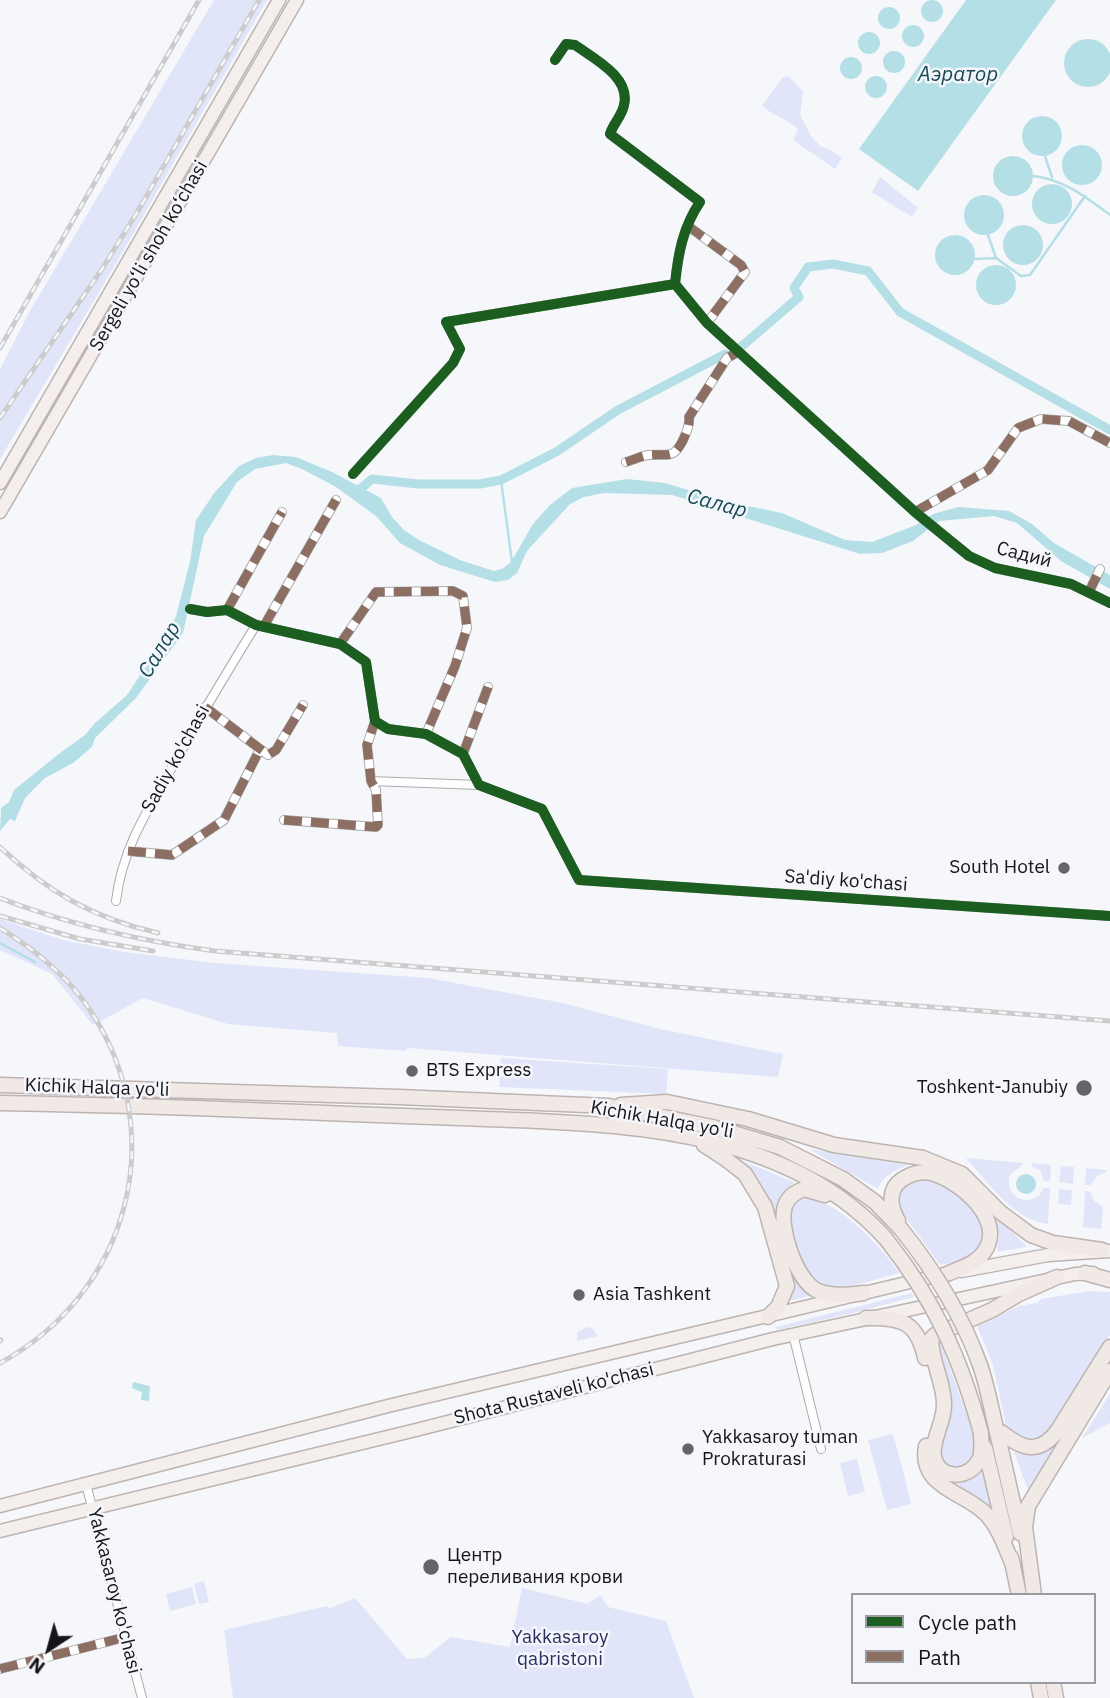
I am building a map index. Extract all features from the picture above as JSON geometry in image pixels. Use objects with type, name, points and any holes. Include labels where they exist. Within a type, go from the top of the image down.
[{"type":"highway","name":"Kichik Halqa yo'li","points":[[0,1085],[609,1106],[713,1127],[780,1147],[844,1179],[875,1202],[901,1229],[932,1271],[965,1329],[981,1368],[1034,1593]]},
{"type":"highway","points":[[22,1104],[23,1086]]},
{"type":"highway","points":[[399,1097],[399,1115]]},
{"type":"highway","points":[[609,1106],[667,1102],[748,1119],[834,1145],[923,1158],[962,1174],[1000,1212],[1031,1236],[1053,1243],[1106,1250]]},
{"type":"highway","name":"Kichik Halqa yo'li","points":[[0,1103],[399,1115],[592,1124],[688,1137],[775,1161],[855,1208],[886,1239],[918,1280],[944,1328],[967,1387],[981,1433],[1019,1593]]},
{"type":"highway","points":[[688,1137],[745,1174],[763,1202],[787,1286],[778,1307],[768,1317]]},
{"type":"highway","points":[[901,1229],[892,1210],[893,1191],[901,1181],[912,1174],[929,1172],[940,1176],[972,1197],[987,1219],[990,1240],[983,1254],[976,1260],[947,1274]]},
{"type":"highway","points":[[855,1208],[824,1194],[804,1189],[793,1194],[788,1200],[784,1218],[793,1259],[806,1283],[822,1293],[864,1293]]},
{"type":"highway","points":[[1085,1273],[1110,1280]]},
{"type":"highway","points":[[981,1433],[982,1454],[974,1467],[957,1476],[948,1475],[941,1469],[934,1454],[944,1404],[931,1339],[934,1335],[1057,1278]]},
{"type":"highway","points":[[866,1318],[900,1320],[911,1327],[919,1337],[935,1402],[925,1451],[928,1468],[937,1482],[989,1517],[1013,1565]]},
{"type":"highway","points":[[996,1428],[1013,1442],[1026,1447],[1039,1446],[1048,1440],[1058,1430],[1110,1346]]},
{"type":"highway","points":[[1034,1593],[1025,1527],[1028,1506],[1110,1371]]},
{"type":"main road","name":"Sergeli yo‘li shoh ko‘chasi","points":[[0,483],[279,0]]},
{"type":"main road","name":"Sergeli yo‘li shoh ko‘chasi","points":[[0,512],[297,0]]},
{"type":"main road","name":"Shota Rustaveli ko'chasi","points":[[0,1506],[392,1405],[864,1293],[1002,1262],[1106,1250]]},
{"type":"main road","name":"Shota Rustaveli ko'chasi","points":[[0,1531],[416,1430],[793,1334],[1057,1278],[1085,1273],[1110,1273]]},
{"type":"street","points":[[353,474],[453,363],[460,349],[446,321],[676,284],[679,249],[700,202],[610,133],[621,116],[625,102],[625,90],[619,79],[575,45],[566,44],[555,60]]},
{"type":"street","points":[[688,226],[741,265],[745,272],[707,323]]},
{"type":"street","name":"Садий","points":[[676,284],[707,323],[738,352],[918,515],[969,556],[995,568],[1070,584],[1110,603]]},
{"type":"street","points":[[626,462],[648,455],[669,456],[677,452],[686,434],[689,416],[727,358],[738,352]]},
{"type":"street","points":[[918,515],[988,470],[1018,428],[1041,419],[1069,421],[1110,443]]},
{"type":"street","name":"Sadiy ko'chasi","points":[[117,901],[119,878],[130,842],[205,707],[260,626],[336,500]]},
{"type":"street","points":[[227,610],[282,512]]},
{"type":"street","points":[[1089,592],[1100,569]]},
{"type":"street","points":[[340,644],[376,592],[453,591],[463,597],[467,628],[455,666],[426,734]]},
{"type":"street","points":[[190,609],[207,612],[227,610],[260,626],[340,644],[366,662],[375,721],[368,745],[371,781],[376,790],[378,825],[376,827],[284,820]]},
{"type":"street","points":[[463,754],[488,687]]},
{"type":"street","points":[[205,707],[268,755],[276,750],[303,705]]},
{"type":"street","points":[[371,781],[479,785],[463,754],[426,734],[388,729],[375,721]]},
{"type":"street","points":[[128,851],[172,855],[224,820],[260,749]]},
{"type":"street","name":"Sa'diy ko'chasi","points":[[479,785],[542,808],[579,880],[1110,916]]},
{"type":"street","points":[[793,1334],[821,1449]]},
{"type":"street","name":"Yakkasaroy ko'chasi","points":[[86,1484],[142,1698]]},
{"type":"street","points":[[0,1669],[126,1637]]},
{"type":"green space","points":[[214,0],[267,0],[0,459],[0,369],[30,311]]},
{"type":"green space","points":[[788,76],[803,91],[800,115],[811,136],[820,146],[842,158],[835,169],[793,140],[798,129],[762,106],[782,78]]},
{"type":"green space","points":[[880,177],[918,208],[912,217],[872,192]]},
{"type":"green space","points":[[0,919],[63,940],[125,952],[215,963],[428,978],[563,1003],[660,1029],[783,1054],[778,1077],[408,1048],[405,1051],[338,1046],[337,1033],[228,1024],[143,998],[93,1025],[52,974],[0,950]]},
{"type":"green space","points":[[501,1058],[668,1069],[666,1094],[499,1087]]},
{"type":"green space","points":[[809,1149],[908,1165],[886,1177],[878,1189]]},
{"type":"green space","points":[[966,1158],[1024,1163],[1010,1175],[1011,1190],[1020,1199],[1027,1200],[1039,1195],[1044,1188],[1050,1188],[1048,1224],[1024,1216],[1013,1208]]},
{"type":"green space","points":[[740,1160],[794,1182],[781,1195],[776,1214],[793,1278],[805,1291],[813,1295],[789,1301],[791,1294],[776,1222],[762,1188]]},
{"type":"green space","points":[[1032,1163],[1051,1165],[1050,1181],[1044,1181],[1040,1170],[1031,1166]]},
{"type":"green space","points":[[1061,1166],[1074,1167],[1073,1184],[1059,1182]]},
{"type":"green space","points":[[1086,1168],[1106,1172],[1097,1176],[1091,1185],[1085,1185]]},
{"type":"green space","points":[[922,1178],[945,1187],[967,1202],[976,1212],[982,1223],[983,1234],[979,1246],[970,1257],[940,1265],[903,1214],[899,1200],[901,1190],[909,1183]]},
{"type":"green space","points":[[1059,1189],[1072,1190],[1071,1205],[1058,1204]]},
{"type":"green space","points":[[1085,1191],[1090,1192],[1094,1201],[1103,1207],[1101,1229],[1083,1227]]},
{"type":"green space","points":[[803,1196],[831,1206],[845,1215],[870,1237],[900,1273],[839,1287],[814,1279],[805,1268],[798,1251],[791,1222],[793,1204]]},
{"type":"green space","points":[[989,1209],[1027,1247],[997,1252],[999,1234]]},
{"type":"green space","points":[[1089,1291],[1110,1292],[1110,1335],[1050,1433],[1036,1443],[1014,1436],[1006,1425],[993,1365],[977,1326],[1019,1306],[1037,1303],[1041,1299]]},
{"type":"green space","points":[[912,1293],[914,1297],[849,1314],[777,1330],[776,1327]]},
{"type":"green space","points":[[588,1327],[598,1336],[577,1341],[577,1332]]},
{"type":"green space","points":[[940,1341],[974,1434],[975,1450],[972,1461],[956,1472],[941,1461],[951,1401]]},
{"type":"green space","points":[[1110,1394],[1110,1423],[1082,1438]]},
{"type":"green space","points":[[893,1434],[911,1504],[887,1510],[868,1440]]},
{"type":"green space","points":[[1056,1446],[1029,1493],[1014,1452],[1040,1453]]},
{"type":"green space","points":[[857,1459],[865,1492],[848,1496],[840,1463]]},
{"type":"green space","points":[[983,1471],[991,1508],[951,1485],[938,1474],[960,1481]]},
{"type":"green space","points":[[204,1581],[209,1602],[199,1604],[194,1584]]},
{"type":"green space","points":[[192,1587],[196,1604],[170,1611],[166,1594]]},
{"type":"green space","name":"Yakkasaroy qabristoni","points":[[522,1588],[588,1604],[600,1595],[608,1607],[666,1621],[694,1698],[233,1698],[224,1630],[327,1606],[329,1609],[355,1598],[407,1659],[424,1658],[451,1637],[510,1647]]},
{"type":"water","points":[[932,0],[940,3],[943,11],[940,19],[932,22],[924,19],[921,11],[924,3]]},
{"type":"water","name":"Аэратор","points":[[966,0],[1056,0],[918,191],[859,149]]},
{"type":"water","points":[[889,7],[897,10],[900,18],[897,26],[889,29],[881,26],[878,18],[881,10]]},
{"type":"water","points":[[913,25],[921,28],[924,36],[921,44],[913,47],[905,44],[902,36],[905,28]]},
{"type":"water","points":[[869,32],[877,35],[880,43],[877,51],[869,54],[861,51],[858,43],[861,35]]},
{"type":"water","points":[[1079,41],[1097,41],[1105,46],[1110,54],[1110,72],[1105,80],[1097,85],[1079,85],[1071,80],[1066,72],[1066,54],[1071,46]]},
{"type":"water","points":[[894,51],[902,54],[905,62],[902,70],[894,73],[886,70],[883,62],[886,54]]},
{"type":"water","points":[[851,57],[859,60],[862,68],[859,76],[851,79],[843,76],[840,68],[843,60]]},
{"type":"water","points":[[876,76],[884,79],[887,87],[884,95],[876,98],[868,95],[865,87],[868,79]]},
{"type":"water","points":[[1042,116],[1050,117],[1056,122],[1061,128],[1061,144],[1056,150],[1050,155],[1042,156],[1034,155],[1028,150],[1023,144],[1022,136],[1023,128],[1028,122],[1034,117]]},
{"type":"water","points":[[1082,145],[1090,146],[1096,151],[1101,157],[1101,173],[1096,179],[1090,184],[1082,185],[1074,184],[1068,179],[1063,173],[1062,165],[1063,157],[1068,151],[1074,146]]},
{"type":"water","points":[[1013,156],[1021,157],[1027,162],[1032,168],[1032,184],[1027,190],[1021,195],[1013,196],[1005,195],[999,190],[994,184],[993,176],[994,168],[999,162],[1005,157]]},
{"type":"water","points":[[1052,184],[1060,185],[1066,190],[1071,196],[1071,212],[1066,218],[1060,223],[1052,224],[1044,223],[1038,218],[1033,212],[1032,204],[1033,196],[1038,190],[1044,185]]},
{"type":"water","points":[[984,195],[992,196],[998,201],[1003,207],[1003,223],[998,229],[992,234],[984,235],[976,234],[970,229],[965,223],[964,215],[965,207],[970,201],[976,196]]},
{"type":"water","points":[[1023,225],[1031,226],[1037,231],[1042,237],[1042,253],[1037,259],[1031,264],[1023,265],[1015,264],[1009,259],[1004,253],[1003,245],[1004,237],[1009,231],[1015,226]]},
{"type":"water","points":[[955,235],[963,236],[969,241],[974,247],[974,263],[969,269],[963,274],[955,275],[947,274],[941,269],[936,263],[935,255],[936,247],[941,241],[947,236]]},
{"type":"water","points":[[996,265],[1004,266],[1010,271],[1015,277],[1015,293],[1010,299],[1004,304],[996,305],[988,304],[982,299],[977,293],[976,285],[977,277],[982,271],[988,266]]},
{"type":"water","name":"Салар","points":[[273,455],[296,457],[332,472],[381,498],[392,517],[404,530],[419,540],[460,560],[494,571],[511,562],[533,524],[550,505],[572,488],[627,479],[665,483],[728,502],[782,513],[845,540],[872,542],[916,525],[933,514],[958,507],[1009,511],[1032,524],[1054,543],[1110,575],[1110,589],[1061,561],[1017,523],[994,516],[939,521],[913,541],[882,553],[860,554],[672,495],[604,493],[584,497],[570,504],[527,551],[517,573],[508,580],[495,582],[440,565],[400,543],[376,516],[336,487],[302,469],[286,463],[255,469],[237,482],[204,536],[183,633],[136,698],[95,738],[92,747],[73,763],[45,778],[25,798],[15,821],[10,819],[0,831],[1,808],[9,802],[14,790],[85,735],[127,695],[166,636],[176,616],[190,562],[196,520],[215,492],[239,466],[256,458]]},
{"type":"water","points":[[1026,1174],[1033,1177],[1036,1184],[1033,1191],[1026,1194],[1019,1191],[1016,1184],[1019,1177]]},
{"type":"water","points":[[133,1382],[150,1386],[149,1401],[141,1400],[142,1392],[132,1388]]},
{"type":"waterway","points":[[1045,156],[1052,177]]},
{"type":"waterway","points":[[1033,176],[1064,185],[1110,215]]},
{"type":"waterway","points":[[975,259],[996,258],[1021,276],[1030,275],[1085,196]]},
{"type":"waterway","points":[[988,235],[996,258]]},
{"type":"waterway","name":"Салар","points":[[741,347],[799,297],[794,288],[808,267],[833,264],[868,271],[900,312],[1110,430]]},
{"type":"waterway","name":"Салар","points":[[358,491],[372,479],[418,484],[480,484],[501,480],[556,452],[618,410],[725,354]]},
{"type":"waterway","points":[[501,480],[512,562]]},
{"type":"waterway","points":[[0,943],[35,962]]},
{"type":"railway","points":[[0,348],[199,0]]},
{"type":"railway","points":[[0,418],[102,269],[138,211],[259,0]]},
{"type":"railway","points":[[0,847],[36,877],[73,901],[113,920],[158,933]]},
{"type":"railway","points":[[0,898],[106,931],[215,951],[1110,1021]]},
{"type":"railway","points":[[0,916],[80,939],[153,951]]},
{"type":"railway","points":[[0,928],[50,965],[90,1010],[115,1058],[129,1108],[132,1158],[124,1207],[107,1253],[80,1296],[44,1333],[0,1363]]},
{"type":"marked path","points":[[688,226],[741,265],[745,272],[707,323]]},
{"type":"marked path","points":[[626,462],[648,455],[670,454],[677,450],[689,425],[689,417],[727,358],[738,352]]},
{"type":"marked path","points":[[915,512],[988,470],[1018,428],[1041,419],[1069,421],[1110,443]]},
{"type":"marked path","points":[[264,626],[336,500]]},
{"type":"marked path","points":[[227,610],[282,512]]},
{"type":"marked path","points":[[1089,592],[1100,569]]},
{"type":"marked path","points":[[340,644],[376,592],[453,591],[463,596],[467,628],[455,666],[426,734]]},
{"type":"marked path","points":[[463,754],[488,687]]},
{"type":"marked path","points":[[205,707],[268,755],[276,750],[303,705]]},
{"type":"marked path","points":[[284,820],[376,827],[378,825],[376,790],[371,781],[367,745],[375,721]]},
{"type":"marked path","points":[[128,851],[172,855],[224,820],[260,749]]},
{"type":"marked path","points":[[0,1669],[126,1637]]},
{"type":"cycle path","points":[[555,60],[566,44],[575,45],[609,69],[622,86],[625,95],[623,109],[610,134],[700,202],[682,241],[675,284],[707,323],[915,512],[969,556],[995,568],[1071,584],[1110,603]]},
{"type":"cycle path","points":[[353,474],[453,363],[460,349],[446,322],[675,284]]},
{"type":"cycle path","points":[[190,609],[207,612],[227,610],[256,625],[340,644],[366,662],[375,721],[388,729],[426,734],[463,754],[479,785],[542,809],[579,880],[1110,916]]},
{"type":"place","name":"South Hotel","points":[[1064,868]]},
{"type":"place","name":"BTS Express","points":[[412,1071]]},
{"type":"place","name":"Toshkent-Janubiy","points":[[1084,1088]]},
{"type":"place","name":"Asia Tashkent","points":[[579,1295]]},
{"type":"place","name":"Yakkasaroy tuman Prokraturasi","points":[[688,1449]]},
{"type":"place","name":"Центр переливания крови","points":[[431,1567]]}]
